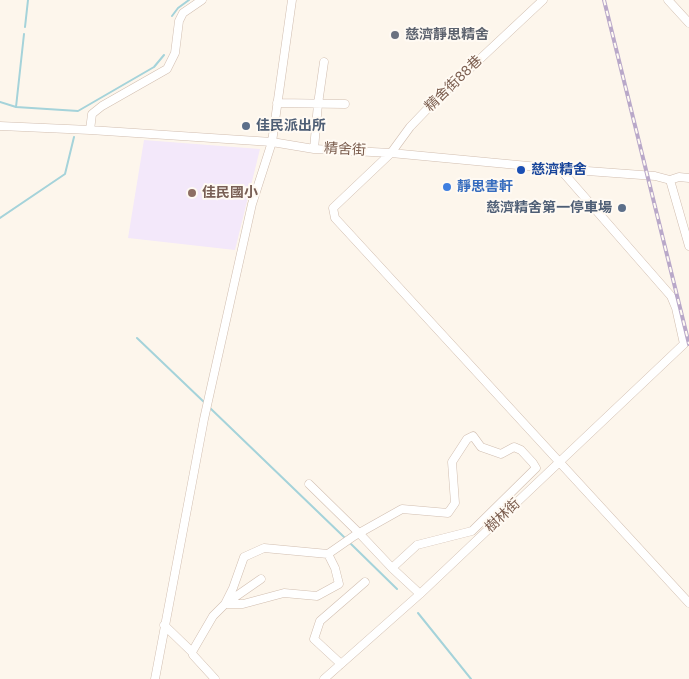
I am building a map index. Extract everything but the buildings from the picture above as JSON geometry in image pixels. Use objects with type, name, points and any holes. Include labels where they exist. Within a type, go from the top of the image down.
[{"type":"street","points":[[90,130],[92,114],[102,106],[168,69],[175,53],[179,21],[183,13],[202,0]]},
{"type":"street","points":[[155,679],[193,472],[250,213],[272,142],[292,0]]},
{"type":"street","name":"精舍街88巷","points":[[544,0],[434,102],[410,128],[391,153],[333,208],[335,218],[559,463]]},
{"type":"street","points":[[668,0],[689,23]]},
{"type":"street","points":[[314,149],[324,62]]},
{"type":"street","points":[[277,103],[344,104]]},
{"type":"street","name":"精舍街","points":[[0,126],[272,142],[314,149],[391,153],[655,176],[670,180],[679,177],[689,178]]},
{"type":"street","name":"樹林街","points":[[324,679],[420,594],[684,344],[676,308],[671,296],[560,169]]},
{"type":"street","points":[[670,180],[689,246]]},
{"type":"street","points":[[225,604],[244,557],[264,548],[328,554],[359,533],[402,509],[448,513],[455,503],[452,462],[467,439],[473,436],[481,447],[501,454],[514,447],[521,450],[533,463],[536,468],[472,531],[417,544],[392,568]]},
{"type":"street","points":[[559,463],[689,604]]},
{"type":"street","points":[[309,484],[420,594]]},
{"type":"street","points":[[225,604],[243,604],[284,593],[317,596],[339,584],[328,554]]},
{"type":"street","points":[[192,652],[213,616],[225,604],[261,579]]},
{"type":"street","points":[[341,664],[314,639],[320,620],[365,582]]},
{"type":"street","points":[[164,625],[192,652],[215,679]]},
{"type":"shaded area","name":"佳民國小","points":[[144,140],[260,149],[235,250],[128,238]]},
{"type":"waterway","points":[[25,27],[28,0]]},
{"type":"waterway","points":[[172,16],[178,8],[189,0]]},
{"type":"waterway","points":[[24,34],[16,107],[78,111],[154,67],[164,55]]},
{"type":"waterway","points":[[0,102],[16,107]]},
{"type":"waterway","points":[[0,218],[65,174],[74,137]]},
{"type":"waterway","points":[[137,338],[205,403]]},
{"type":"waterway","points":[[209,407],[344,537]]},
{"type":"waterway","points":[[351,544],[397,589]]},
{"type":"waterway","points":[[418,613],[471,679]]},
{"type":"railway","points":[[604,0],[689,344]]},
{"type":"place","name":"慈濟靜思精舍","points":[[395,35]]},
{"type":"place","name":"佳民派出所","points":[[246,126]]},
{"type":"place","name":"慈濟精舍","points":[[521,170]]},
{"type":"place","name":"靜思書軒","points":[[447,187]]},
{"type":"place","name":"佳民國小","points":[[192,193]]},
{"type":"place","name":"慈濟精舍第一停車場","points":[[622,208]]}]
